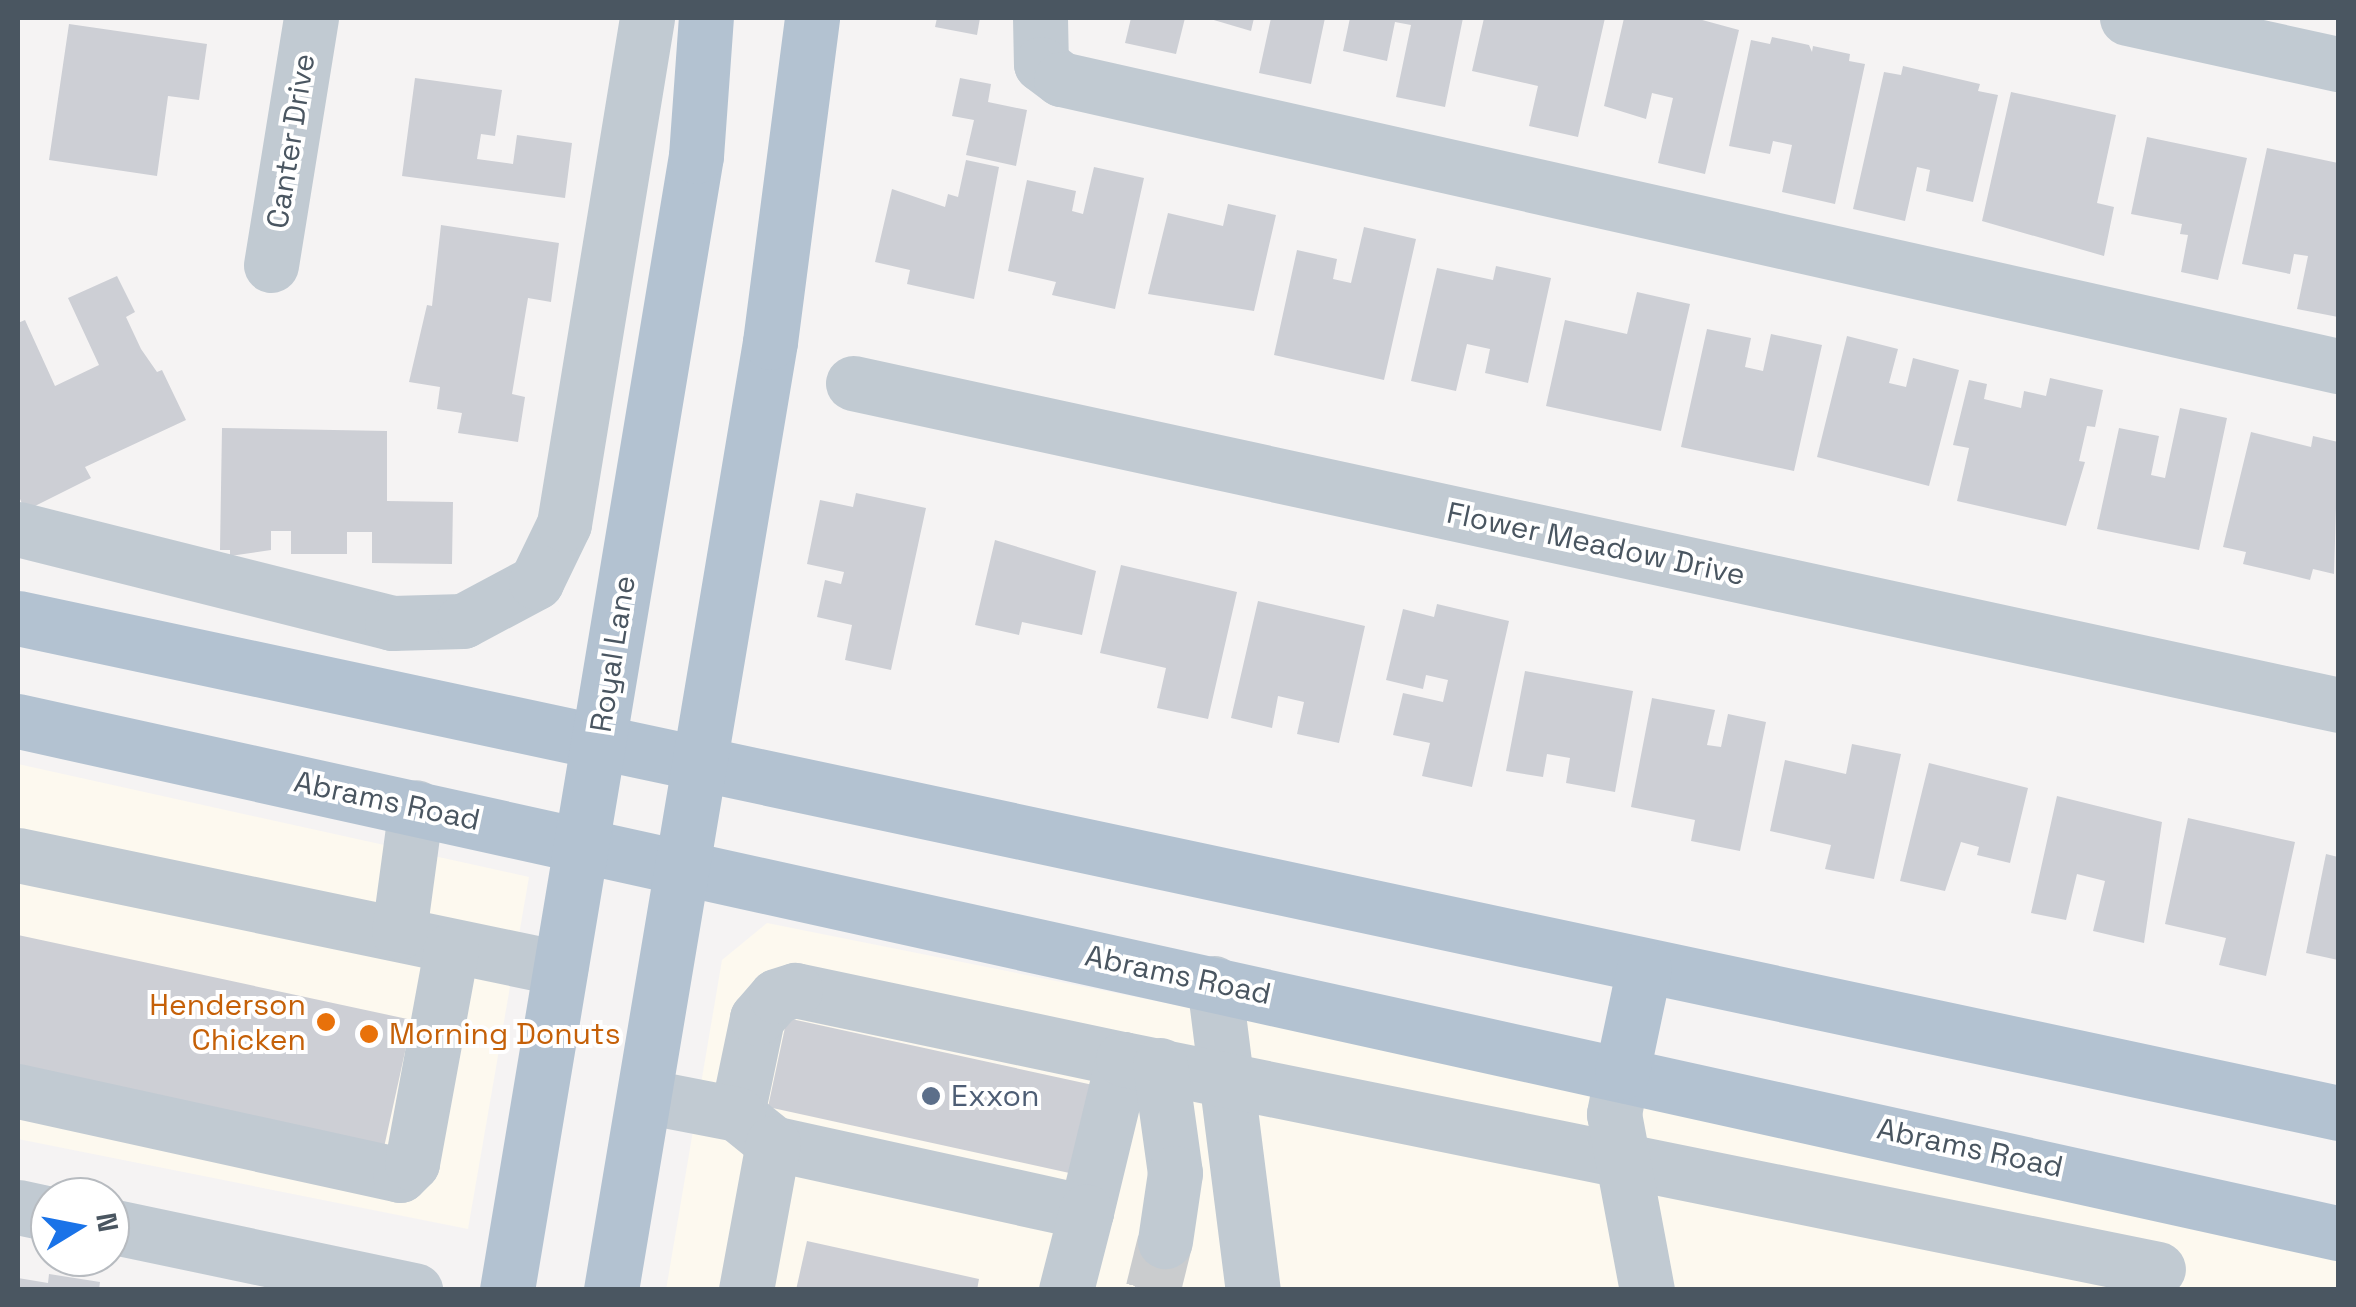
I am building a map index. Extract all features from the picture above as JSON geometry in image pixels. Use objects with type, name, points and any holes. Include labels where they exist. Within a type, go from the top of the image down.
[{"type":"main road","name":"Royal Lane","points":[[507,1290],[696,156],[706,18]]},
{"type":"main road","points":[[612,1290],[770,342],[812,18]]},
{"type":"main road","points":[[18,618],[598,745],[2338,1113]]},
{"type":"main road","name":"Abrams Road","points":[[18,721],[2145,1186],[2338,1233]]},
{"type":"main road","points":[[1622,1072],[1644,968]]},
{"type":"street","name":"Canter Drive","points":[[271,265],[311,18]]},
{"type":"street","points":[[18,529],[392,623],[462,621],[536,582],[564,524],[647,18]]},
{"type":"street","points":[[1040,18],[1042,64],[1061,79],[2338,366]]},
{"type":"street","points":[[2127,18],[2338,64]]},
{"type":"street","name":"Flower Meadow Drive","points":[[853,383],[2338,705]]},
{"type":"street","points":[[399,932],[416,807]]},
{"type":"street","points":[[18,855],[399,932],[452,950],[560,968]]},
{"type":"street","points":[[18,1092],[400,1175],[412,1164],[452,950]]},
{"type":"street","points":[[1214,983],[1253,1290]]},
{"type":"street","points":[[746,1290],[758,1018],[776,996],[796,990],[1627,1158],[2027,1265],[2159,1279],[2145,1186]]},
{"type":"street","points":[[1066,1290],[1086,1212],[1142,1062]]},
{"type":"street","points":[[1142,1062],[1175,1174],[1165,1241]]},
{"type":"street","points":[[1622,1072],[1614,1114],[1627,1158],[1648,1290]]},
{"type":"street","points":[[644,1096],[1086,1212]]},
{"type":"street","points":[[130,1230],[415,1290]]},
{"type":"shaded area","points":[[18,764],[529,877],[468,1229],[18,1139]]},
{"type":"shaded area","points":[[767,923],[2338,1238],[2338,1290],[666,1290],[722,960]]},
{"type":"building","points":[[937,18],[980,18],[977,35],[935,27]]},
{"type":"building","points":[[1131,18],[1185,18],[1176,54],[1125,43]]},
{"type":"building","points":[[1207,18],[1254,18],[1251,31]]},
{"type":"building","points":[[1271,18],[1325,18],[1311,84],[1259,73]]},
{"type":"building","points":[[1350,18],[1463,18],[1445,107],[1396,97],[1411,25],[1395,22],[1387,61],[1343,51]]},
{"type":"building","points":[[1484,18],[1605,18],[1578,137],[1529,126],[1538,86],[1472,71]]},
{"type":"building","points":[[1624,18],[1695,18],[1739,30],[1705,174],[1658,163],[1673,98],[1652,93],[1646,119],[1604,106]]},
{"type":"building","points":[[69,24],[207,44],[199,100],[168,96],[157,176],[49,160]]},
{"type":"building","points":[[1772,37],[1809,45],[1812,52],[1813,46],[1850,54],[1849,61],[1865,64],[1835,204],[1782,192],[1792,145],[1773,141],[1770,154],[1729,146],[1751,40],[1770,44]]},
{"type":"building","points":[[1903,66],[1980,84],[1978,91],[1998,95],[1973,202],[1926,191],[1930,170],[1917,167],[1905,221],[1853,209],[1884,72],[1901,75]]},
{"type":"building","points":[[415,78],[502,90],[495,136],[481,134],[477,159],[513,164],[517,135],[572,143],[565,198],[402,176]]},
{"type":"building","points":[[960,78],[991,84],[988,102],[1027,110],[1016,166],[966,155],[974,120],[952,116]]},
{"type":"building","points":[[2011,92],[2116,115],[2097,203],[2114,207],[2104,256],[1982,221]]},
{"type":"building","points":[[2147,137],[2247,158],[2218,280],[2181,272],[2188,235],[2180,234],[2182,224],[2131,214]]},
{"type":"building","points":[[2267,148],[2338,163],[2338,317],[2297,309],[2308,256],[2294,254],[2290,274],[2242,264]]},
{"type":"building","points":[[966,160],[999,167],[974,299],[907,284],[910,270],[875,262],[892,189],[945,207],[948,194],[958,197]]},
{"type":"building","points":[[1094,167],[1144,178],[1115,309],[1052,295],[1056,282],[1008,271],[1027,180],[1076,191],[1072,211],[1083,214]]},
{"type":"building","points":[[1228,204],[1276,215],[1254,311],[1148,294],[1168,213],[1223,226]]},
{"type":"building","points":[[441,225],[559,243],[551,302],[528,298],[512,394],[525,397],[518,442],[458,433],[462,413],[437,409],[440,387],[409,382],[427,305],[432,306]]},
{"type":"building","points":[[1364,227],[1416,239],[1384,380],[1274,355],[1297,250],[1337,259],[1333,279],[1351,283]]},
{"type":"building","points":[[1496,266],[1551,278],[1528,383],[1485,373],[1490,349],[1467,344],[1456,391],[1411,381],[1437,268],[1493,280]]},
{"type":"building","points":[[117,276],[135,312],[126,317],[141,349],[157,372],[162,370],[186,420],[85,467],[91,478],[25,511],[18,494],[18,323],[25,320],[55,386],[99,365],[68,298]]},
{"type":"building","points":[[1637,292],[1690,304],[1661,431],[1546,406],[1565,320],[1627,334]]},
{"type":"building","points":[[1707,329],[1751,338],[1745,367],[1763,371],[1771,334],[1822,345],[1794,471],[1681,447]]},
{"type":"building","points":[[1847,336],[1898,349],[1889,383],[1906,387],[1913,358],[1959,370],[1929,486],[1817,457]]},
{"type":"building","points":[[2050,378],[2103,390],[2095,427],[2087,426],[2079,461],[2085,462],[2066,526],[1957,501],[1969,448],[1953,445],[1969,380],[1987,384],[1984,399],[2021,408],[2024,391],[2046,396]]},
{"type":"building","points":[[2180,408],[2227,418],[2199,550],[2097,529],[2119,428],[2159,436],[2151,475],[2165,478]]},
{"type":"building","points":[[222,428],[387,431],[387,501],[453,502],[452,564],[372,563],[372,532],[347,532],[347,554],[291,554],[291,531],[271,531],[271,550],[230,556],[230,550],[220,550]]},
{"type":"building","points":[[2251,432],[2311,447],[2313,436],[2338,442],[2334,574],[2313,569],[2310,580],[2243,564],[2246,552],[2223,547]]},
{"type":"building","points":[[856,493],[926,508],[891,670],[845,660],[852,625],[817,617],[825,580],[841,584],[844,572],[807,564],[820,500],[853,507]]},
{"type":"building","points":[[995,540],[1096,571],[1082,635],[1022,622],[1019,635],[975,625]]},
{"type":"building","points":[[1121,565],[1237,592],[1208,719],[1157,708],[1166,668],[1100,653]]},
{"type":"building","points":[[1258,601],[1365,626],[1339,743],[1297,734],[1304,702],[1278,696],[1272,728],[1231,718]]},
{"type":"building","points":[[1437,604],[1509,621],[1472,787],[1422,776],[1430,743],[1393,735],[1403,693],[1443,702],[1448,680],[1426,675],[1423,689],[1386,680],[1403,609],[1434,617]]},
{"type":"building","points":[[1525,671],[1633,691],[1615,792],[1566,783],[1570,758],[1547,754],[1543,777],[1506,771]]},
{"type":"building","points":[[1652,698],[1715,710],[1707,745],[1721,747],[1728,714],[1766,722],[1740,851],[1691,841],[1695,820],[1631,807]]},
{"type":"building","points":[[1852,744],[1901,754],[1874,879],[1825,869],[1831,845],[1770,831],[1785,760],[1846,774]]},
{"type":"building","points":[[1929,763],[2028,788],[2010,863],[1977,855],[1979,847],[1961,842],[1945,891],[1900,881]]},
{"type":"building","points":[[2057,796],[2162,822],[2144,943],[2093,931],[2105,881],[2077,874],[2066,920],[2031,913]]},
{"type":"building","points":[[2188,818],[2295,842],[2266,976],[2219,965],[2226,938],[2165,924]]},
{"type":"building","points":[[2326,854],[2338,857],[2338,960],[2306,953]]},
{"type":"building","points":[[18,935],[412,1020],[383,1152],[18,1072]]},
{"type":"building","name":"Exxon","points":[[787,1018],[1093,1085],[1074,1174],[768,1107]]},
{"type":"building","points":[[1147,1237],[1184,1246],[1174,1284],[1189,1290],[1134,1290]]},
{"type":"building","points":[[807,1241],[979,1279],[977,1290],[796,1290]]},
{"type":"building","points":[[49,1277],[100,1282],[99,1290],[18,1290],[18,1278],[48,1283]]},
{"type":"tunnel","points":[[1153,1290],[1165,1241]]},
{"type":"place","name":"Henderson Chicken","points":[[326,1022]]},
{"type":"place","name":"Morning Donuts","points":[[369,1034]]},
{"type":"place","name":"Exxon","points":[[931,1096]]}]
